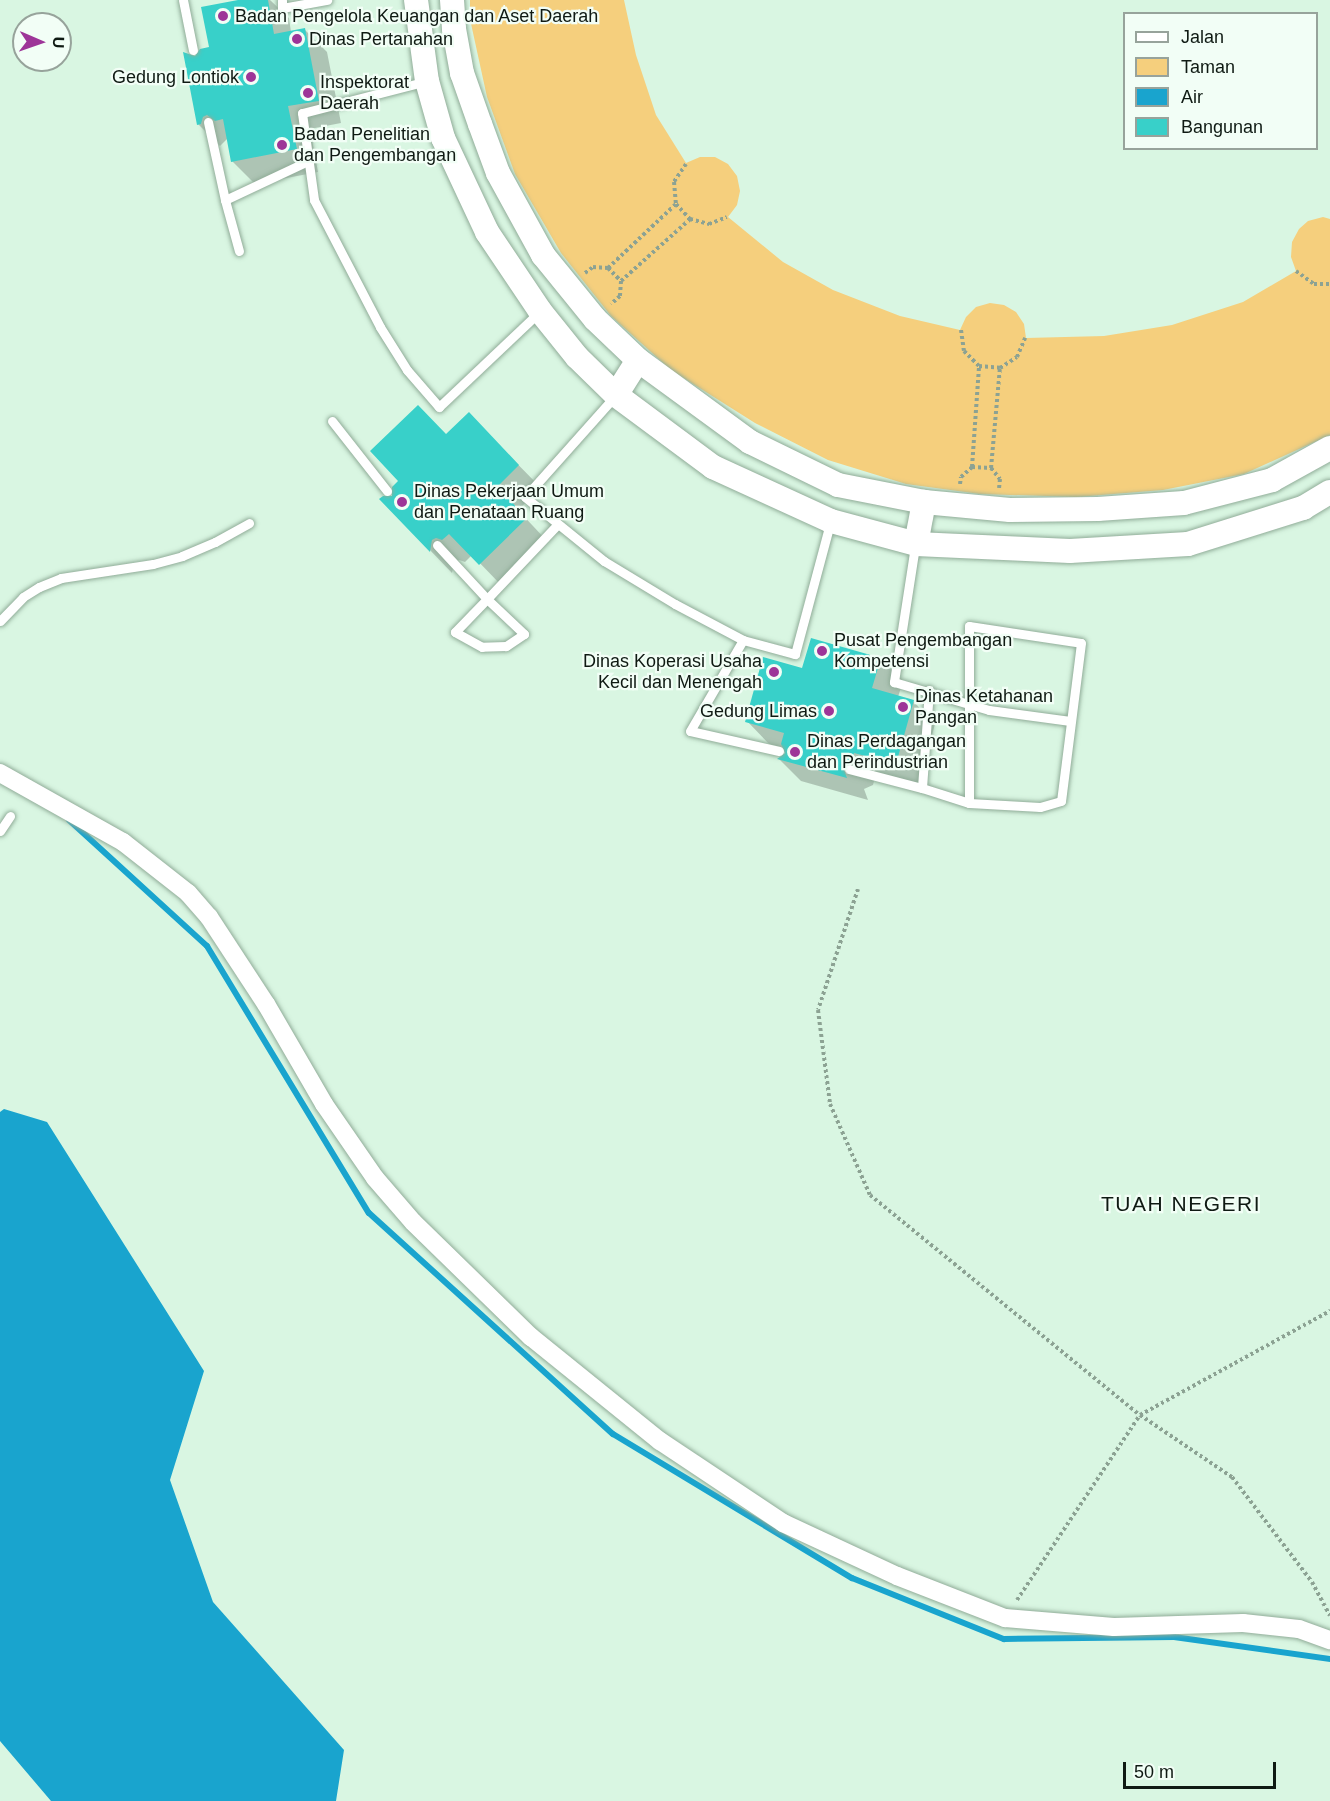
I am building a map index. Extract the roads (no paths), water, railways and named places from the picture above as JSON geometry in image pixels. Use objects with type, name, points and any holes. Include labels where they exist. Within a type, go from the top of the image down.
[{"type":"street","points":[[416,0],[427,81],[443,138],[487,232],[540,311],[577,357],[616,395],[713,467],[831,521],[916,544],[1070,552],[1188,544],[1303,508],[1330,492]]},
{"type":"street","points":[[452,0],[453,29],[462,73],[498,173],[543,255],[595,319],[638,360],[750,442],[838,485],[924,502],[998,509],[1098,509],[1184,503],[1272,480],[1330,448]]},
{"type":"street","points":[[427,81],[462,73]]},
{"type":"street","points":[[540,311],[567,286]]},
{"type":"street","points":[[616,395],[638,360]]},
{"type":"street","points":[[831,521],[838,485]]},
{"type":"street","points":[[916,544],[924,502]]},
{"type":"street","points":[[0,773],[123,842],[188,893],[209,917],[233,953],[324,1104],[375,1178],[413,1222],[531,1337],[660,1441],[783,1523],[897,1576],[1005,1618],[1114,1627],[1263,1624],[1299,1629],[1330,1640]]},
{"type":"lane","points":[[183,0],[194,50]]},
{"type":"lane","points":[[282,0],[282,8],[327,0]]},
{"type":"lane","points":[[427,81],[302,113],[314,200],[339,251],[407,370],[439,407],[540,311]]},
{"type":"lane","points":[[208,122],[239,251]]},
{"type":"lane","points":[[225,200],[310,160]]},
{"type":"lane","points":[[616,395],[525,497],[604,561],[675,604],[743,640],[795,654],[831,521]]},
{"type":"lane","points":[[332,421],[387,491]]},
{"type":"lane","points":[[0,621],[23,597],[39,586],[61,578],[153,564],[182,556],[215,542],[249,523]]},
{"type":"lane","points":[[437,545],[487,599],[524,634],[506,646],[482,647],[454,632],[487,599],[557,525]]},
{"type":"lane","points":[[916,544],[894,682],[929,690],[989,710],[1070,721]]},
{"type":"lane","points":[[849,769],[969,802],[1040,807],[1061,801],[1081,643],[969,626],[969,802]]},
{"type":"lane","points":[[743,640],[690,731],[779,751]]},
{"type":"lane","points":[[922,788],[929,690]]},
{"type":"lane","points":[[0,831],[10,816]]},
{"type":"water","points":[[4,1109],[47,1122],[204,1371],[170,1480],[213,1602],[344,1750],[336,1801],[51,1801],[0,1741],[0,1112]]},
{"type":"waterway","points":[[69,820],[207,946],[369,1213],[613,1434],[852,1578],[1004,1639],[1174,1637],[1330,1659]]},
{"type":"place","name":"Badan Pengelola Keuangan dan Aset Daerah","points":[[223,16]]},
{"type":"place","name":"Dinas Pertanahan","points":[[297,39]]},
{"type":"place","name":"Gedung Lontiok","points":[[251,77]]},
{"type":"place","name":"Inspektorat Daerah","points":[[308,93]]},
{"type":"place","name":"Badan Penelitian dan Pengembangan","points":[[282,145]]},
{"type":"place","name":"Dinas Pekerjaan Umum dan Penataan Ruang","points":[[402,502]]},
{"type":"place","name":"Pusat Pengembangan Kompetensi","points":[[822,651]]},
{"type":"place","name":"Dinas Koperasi Usaha Kecil dan Menengah","points":[[774,672]]},
{"type":"place","name":"Dinas Ketahanan Pangan","points":[[903,707]]},
{"type":"place","name":"Gedung Limas","points":[[829,711]]},
{"type":"place","name":"Dinas Perdagangan dan Perindustrian","points":[[795,752]]},
{"type":"district","name":"TUAH NEGERI","points":[[1181,1204]]}]
